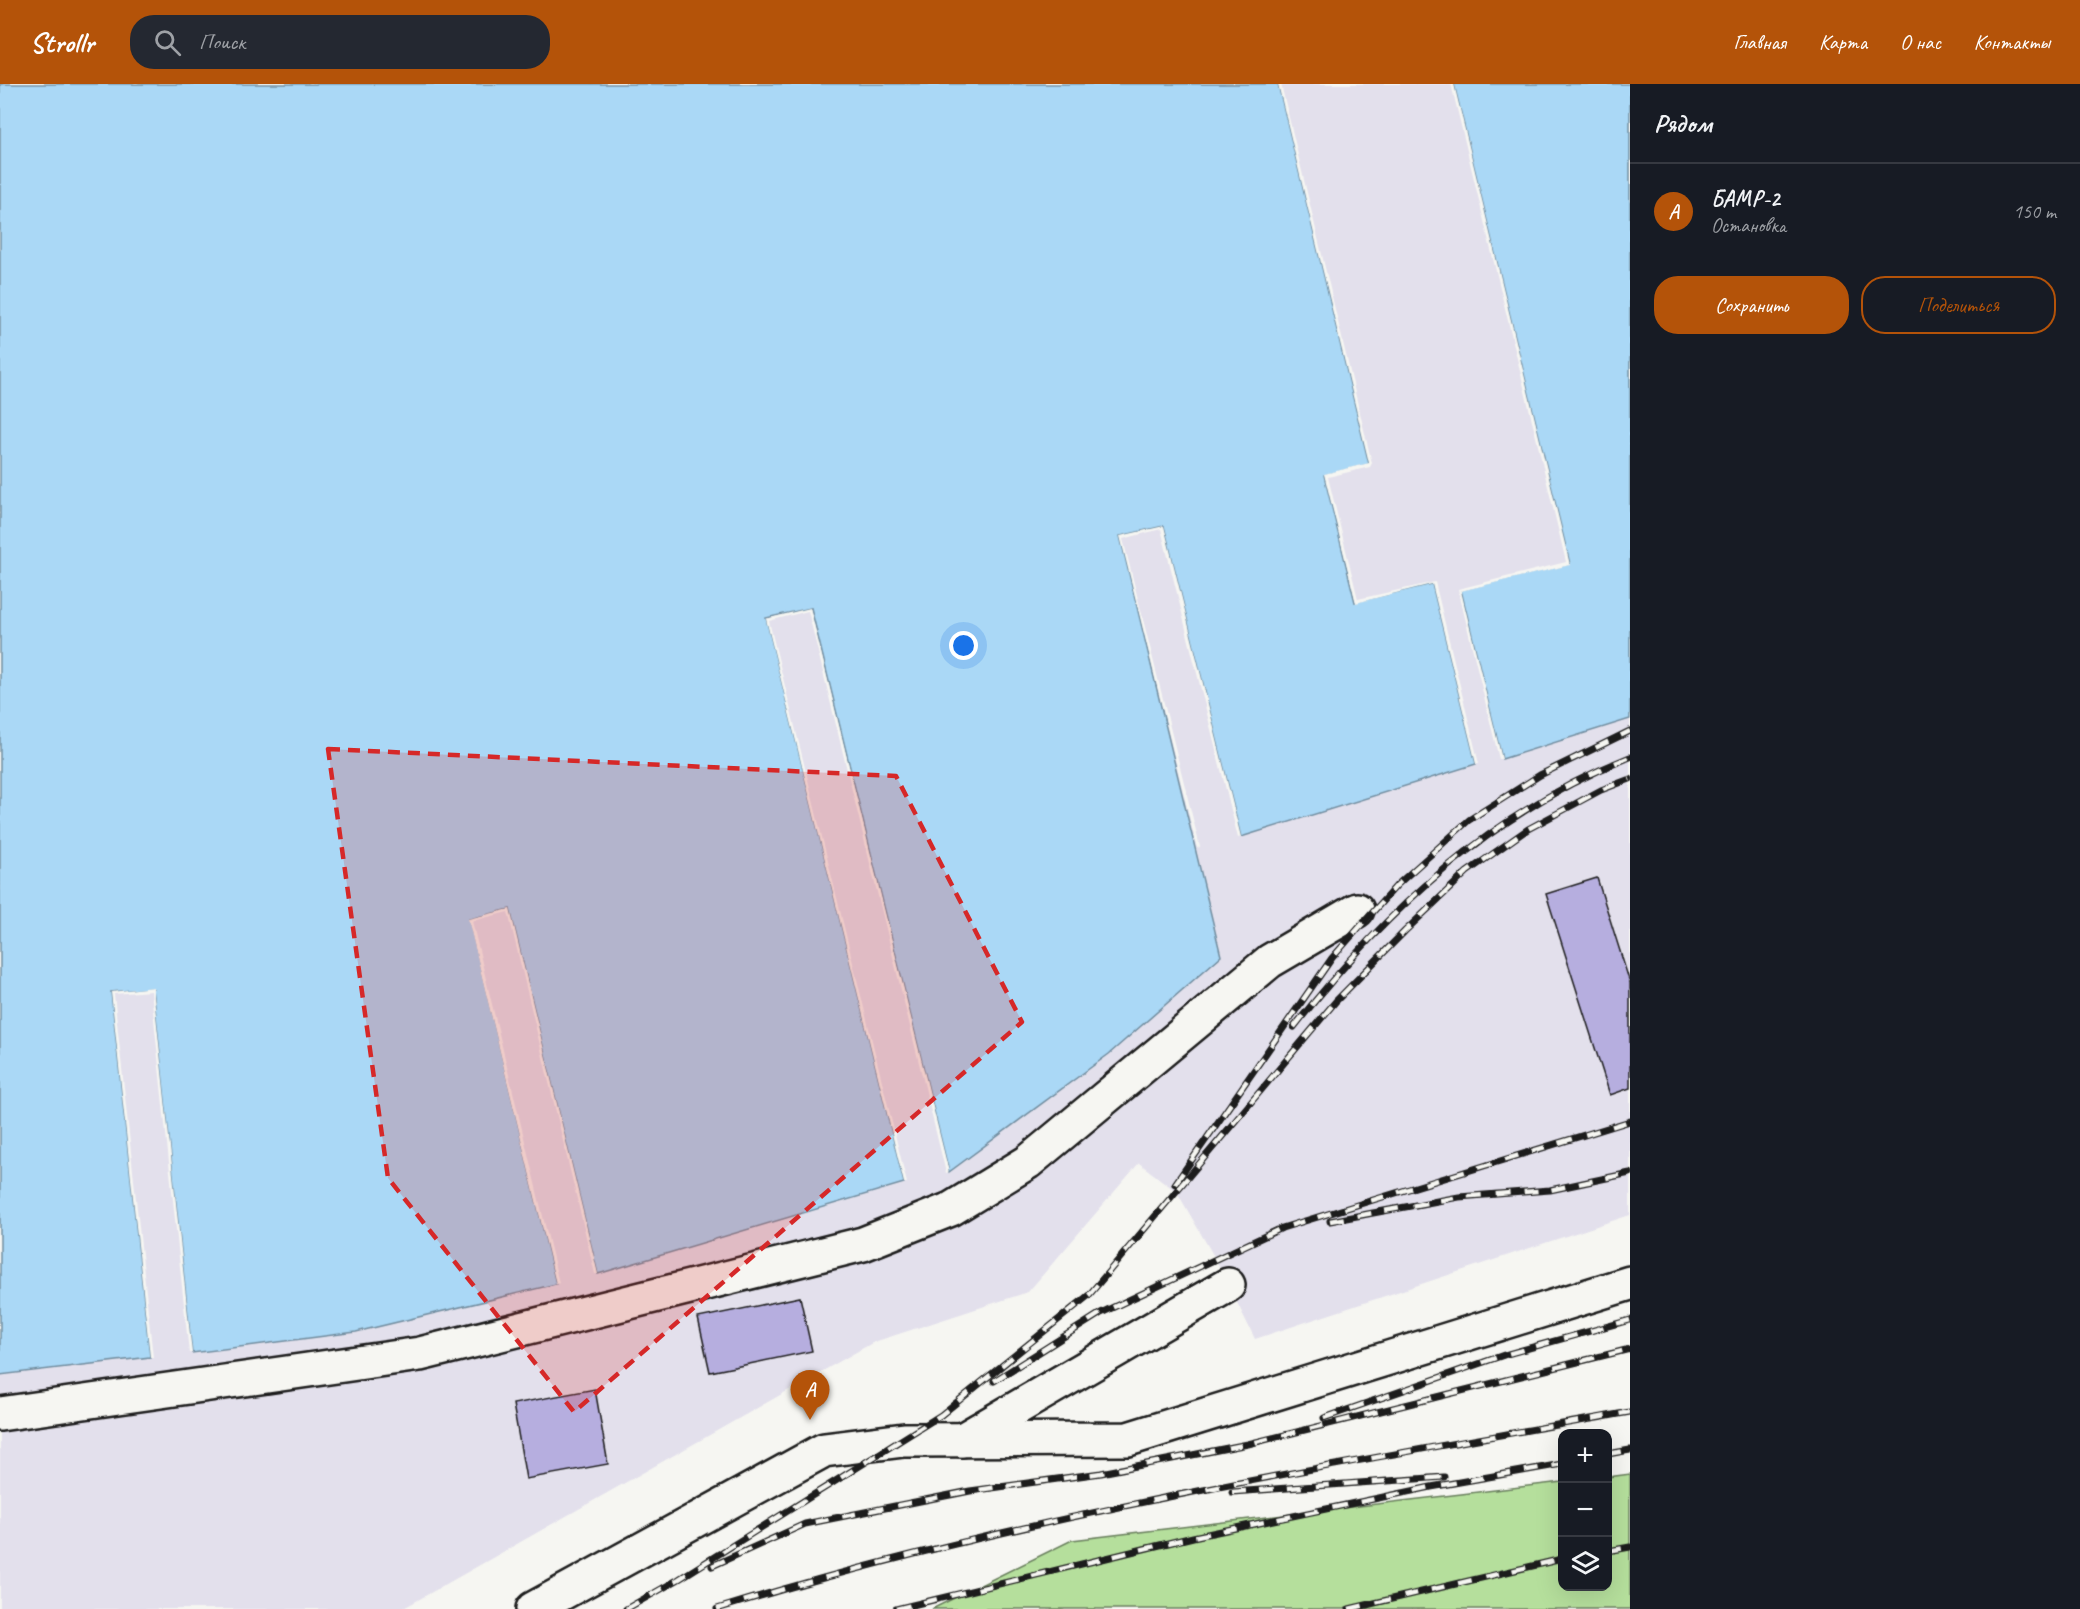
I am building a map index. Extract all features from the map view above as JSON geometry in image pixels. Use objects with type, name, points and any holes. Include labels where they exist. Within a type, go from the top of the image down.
[{"type":"street","points":[[0,1414],[420,1354],[863,1244],[951,1209],[1028,1162],[1270,961],[1358,910]]},
{"type":"street","points":[[533,1609],[824,1450],[904,1440],[1128,1439],[1630,1283]]},
{"type":"street","points":[[961,1441],[1228,1285]]},
{"type":"highlighted area","points":[[328,749],[896,776],[1022,1022],[574,1412],[388,1178]]},
{"type":"shaded area","points":[[1278,84],[1454,84],[1570,565],[1502,759],[1630,719],[1630,1215],[1255,1339],[1216,1260],[1177,1192],[1139,1163],[1028,1292],[874,1342],[402,1609],[0,1609],[0,1375],[150,1357],[111,992],[153,987],[192,1353],[356,1332],[556,1284],[468,919],[766,619],[810,608],[949,1172],[1109,1054],[1221,956],[1120,536],[1164,526],[1356,603],[1324,474],[1369,464]]},
{"type":"green space","points":[[1630,1474],[1630,1609],[932,1609],[1072,1540],[1558,1482],[1558,1591],[1612,1591],[1612,1476]]},
{"type":"water","points":[[0,84],[1278,84],[1369,464],[1324,475],[1355,602],[1432,584],[1476,764],[1241,837],[1164,526],[1120,536],[1221,956],[1109,1054],[949,1172],[811,608],[766,618],[904,1183],[598,1274],[510,909],[469,919],[556,1284],[356,1332],[192,1353],[153,988],[111,992],[150,1357],[0,1375]]},
{"type":"water","points":[[1454,84],[1630,84],[1630,719],[1502,759],[1461,590],[1570,564]]},
{"type":"pier","points":[[1278,84],[1281,84],[1372,463],[1370,467],[1328,477],[1358,599],[1435,582],[1479,764],[1476,764],[1432,584],[1356,603],[1324,474],[1369,463]]},
{"type":"pier","points":[[1451,84],[1454,84],[1570,565],[1461,591],[1502,759],[1499,759],[1458,589],[1566,562]]},
{"type":"pier","points":[[1164,526],[1241,837],[1238,838],[1161,529],[1123,539],[1200,847],[1197,848],[1120,536]]},
{"type":"pier","points":[[810,608],[949,1172],[946,1173],[808,611],[769,621],[907,1183],[904,1183],[766,619]]},
{"type":"pier","points":[[510,909],[598,1274],[595,1274],[508,912],[472,921],[559,1283],[556,1284],[468,919]]},
{"type":"pier","points":[[153,987],[192,1353],[189,1353],[151,991],[114,994],[153,1357],[150,1357],[111,992]]},
{"type":"building","points":[[1597,878],[1630,983],[1630,1088],[1610,1095],[1546,894]]},
{"type":"building","points":[[800,1297],[812,1351],[710,1372],[698,1318]]},
{"type":"building","points":[[595,1389],[608,1464],[526,1479],[513,1404]]},
{"type":"railway","points":[[1175,1184],[1332,958],[1397,885],[1469,820],[1540,775],[1630,731]]},
{"type":"railway","points":[[1294,1027],[1365,944],[1444,869],[1487,836],[1532,806],[1630,757]]},
{"type":"railway","points":[[626,1609],[679,1579],[941,1415],[1089,1295],[1336,1001],[1405,931],[1467,872],[1528,829],[1601,790],[1630,779]]},
{"type":"railway","points":[[994,1381],[1101,1313],[1282,1228],[1630,1121]]},
{"type":"railway","points":[[1330,1221],[1459,1197],[1550,1190],[1630,1173]]},
{"type":"railway","points":[[1324,1418],[1504,1355],[1630,1320]]},
{"type":"railway","points":[[712,1566],[805,1524],[970,1491],[1101,1473],[1248,1444],[1630,1349]]},
{"type":"railway","points":[[717,1609],[829,1576],[1056,1521],[1285,1474],[1630,1412]]},
{"type":"railway","points":[[1612,1453],[1630,1450]]},
{"type":"railway","points":[[896,1609],[1193,1537],[1431,1487],[1558,1465]]},
{"type":"railway","points":[[1232,1492],[1444,1477]]},
{"type":"railway","points":[[1612,1550],[1630,1547]]},
{"type":"railway","points":[[1349,1609],[1558,1560]]},
{"type":"place","name":"БАМР-2","points":[[810,1420]]}]
